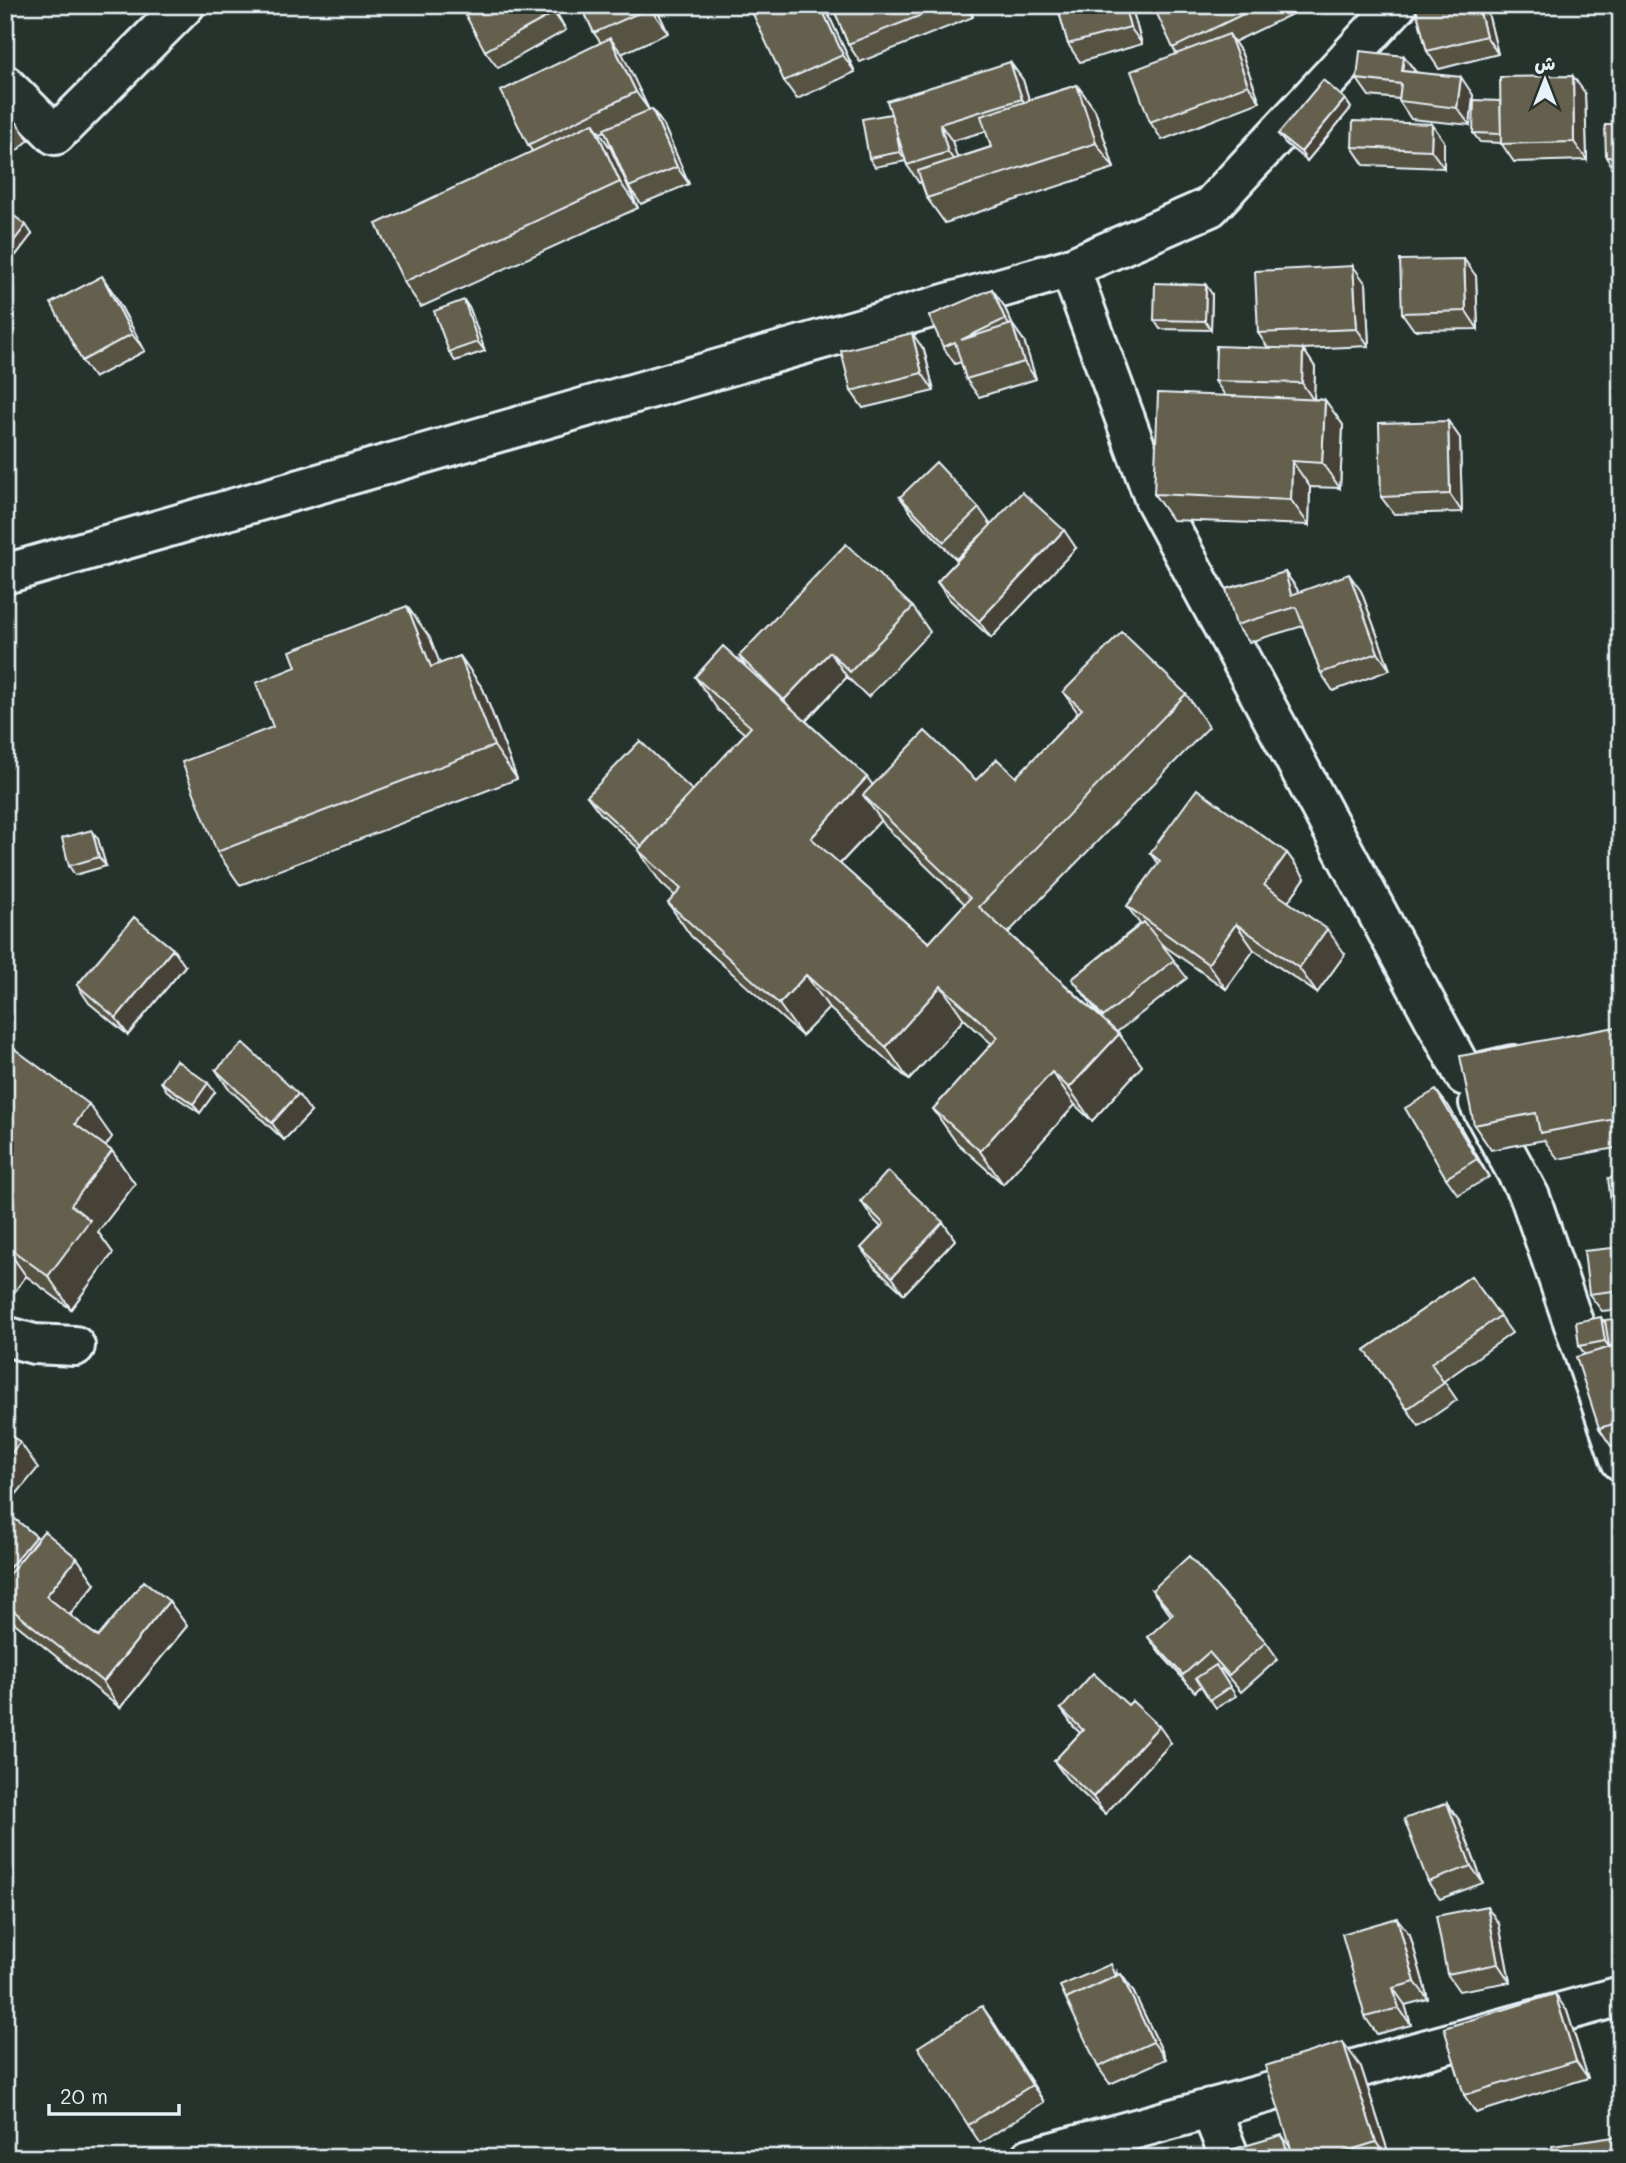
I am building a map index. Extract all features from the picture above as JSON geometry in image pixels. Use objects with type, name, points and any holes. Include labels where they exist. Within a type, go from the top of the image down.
[{"type":"street","points":[[5,85],[55,135],[185,5]]},
{"type":"street","points":[[5,575],[1070,268],[1210,207],[1397,5]]},
{"type":"street","points":[[1070,268],[1154,498],[1530,1197],[1621,1461]]},
{"type":"street","points":[[1465,1076],[1543,1057]]},
{"type":"street","points":[[5,1336],[34,1344],[75,1346]]},
{"type":"street","points":[[1030,2158],[1621,1996]]},
{"type":"street","points":[[1210,2108],[1230,2158]]},
{"type":"building","points":[[460,5],[550,5],[554,13],[485,51]]},
{"type":"building","points":[[581,5],[649,5],[650,8],[594,33]]},
{"type":"building","points":[[767,5],[820,5],[843,55],[784,81],[752,12]]},
{"type":"building","points":[[832,5],[947,5],[848,44]]},
{"type":"building","points":[[1057,5],[1124,5],[1130,27],[1068,44]]},
{"type":"building","points":[[1175,5],[1262,5],[1173,48],[1157,14]]},
{"type":"building","points":[[1415,5],[1478,5],[1486,36],[1427,51]]},
{"type":"building","points":[[1229,34],[1248,85],[1150,122],[1131,71]]},
{"type":"building","points":[[610,38],[636,92],[528,145],[501,91]]},
{"type":"building","points":[[1360,51],[1404,56],[1402,71],[1461,77],[1457,108],[1399,101],[1401,84],[1357,79]]},
{"type":"building","points":[[1010,62],[1022,99],[940,124],[948,152],[907,165],[887,101]]},
{"type":"building","points":[[1573,76],[1574,142],[1501,144],[1500,77]]},
{"type":"building","points":[[1323,80],[1345,99],[1301,152],[1278,134]]},
{"type":"building","points":[[1077,85],[1096,143],[927,198],[918,171],[991,147],[981,116]]},
{"type":"building","points":[[1474,100],[1500,101],[1501,134],[1473,133]]},
{"type":"building","points":[[652,109],[677,167],[629,187],[604,129]]},
{"type":"building","points":[[5,110],[17,123],[5,133]]},
{"type":"building","points":[[891,114],[900,152],[869,158],[862,119]]},
{"type":"building","points":[[1353,121],[1432,124],[1431,150],[1352,147]]},
{"type":"building","points":[[593,123],[620,182],[404,282],[376,224]]},
{"type":"building","points":[[1605,125],[1621,125],[1621,157],[1606,157]]},
{"type":"building","points":[[5,209],[26,225],[10,246],[5,243]]},
{"type":"building","points":[[1464,259],[1466,311],[1402,313],[1400,260]]},
{"type":"building","points":[[1353,266],[1357,329],[1258,333],[1255,271]]},
{"type":"building","points":[[1621,274],[1621,292],[1618,293],[1616,275]]},
{"type":"building","points":[[102,276],[132,334],[82,361],[51,303]]},
{"type":"building","points":[[1155,283],[1206,285],[1205,321],[1154,320]]},
{"type":"building","points":[[992,289],[1005,319],[961,340],[1012,324],[1024,362],[966,379],[955,342],[943,347],[929,316]]},
{"type":"building","points":[[464,300],[478,342],[449,352],[434,311]]},
{"type":"building","points":[[912,333],[922,373],[851,391],[841,351]]},
{"type":"building","points":[[1216,346],[1303,349],[1302,383],[1215,381]]},
{"type":"building","points":[[1158,393],[1325,400],[1322,463],[1292,461],[1291,500],[1154,494]]},
{"type":"building","points":[[1448,421],[1450,494],[1381,497],[1379,423]]},
{"type":"building","points":[[936,462],[979,508],[944,542],[900,497]]},
{"type":"building","points":[[1022,492],[1064,530],[979,621],[937,582]]},
{"type":"building","points":[[846,544],[913,607],[850,672],[830,652],[784,700],[739,656]]},
{"type":"building","points":[[1285,572],[1291,595],[1349,574],[1378,653],[1321,673],[1296,607],[1236,625],[1226,589]]},
{"type":"building","points":[[407,606],[431,667],[460,656],[494,746],[217,852],[182,762],[273,727],[256,683],[296,667],[290,651]]},
{"type":"building","points":[[1122,632],[1186,694],[979,907],[1119,1034],[1069,1088],[1052,1072],[980,1151],[933,1109],[998,1037],[941,986],[886,1047],[806,975],[779,1004],[668,903],[681,889],[638,850],[751,727],[695,677],[723,646],[867,777],[811,838],[929,943],[970,898],[863,795],[925,731],[976,780],[997,759],[1016,777],[1082,709],[1063,692]]},
{"type":"building","points":[[640,741],[693,791],[642,846],[587,796]]},
{"type":"building","points":[[1197,789],[1287,853],[1264,885],[1327,929],[1299,968],[1236,924],[1208,964],[1127,906],[1160,861],[1150,853]]},
{"type":"building","points":[[92,830],[99,857],[69,866],[62,838]]},
{"type":"building","points":[[134,917],[173,949],[116,1018],[77,985]]},
{"type":"building","points":[[1144,922],[1174,960],[1103,1017],[1072,979]]},
{"type":"building","points":[[1621,1026],[1621,1118],[1540,1133],[1536,1113],[1474,1125],[1460,1056]]},
{"type":"building","points":[[5,1042],[89,1104],[75,1124],[112,1151],[71,1205],[90,1220],[48,1276],[5,1245]]},
{"type":"building","points":[[243,1043],[298,1094],[272,1123],[216,1070]]},
{"type":"building","points":[[176,1060],[208,1083],[193,1104],[161,1082]]},
{"type":"building","points":[[1436,1090],[1477,1159],[1446,1178],[1405,1108]]},
{"type":"building","points":[[888,1171],[943,1222],[892,1277],[861,1248],[884,1224],[861,1201]]},
{"type":"building","points":[[1621,1176],[1621,1241],[1616,1242],[1608,1178]]},
{"type":"building","points":[[1621,1247],[1621,1290],[1589,1294],[1584,1251]]},
{"type":"building","points":[[1471,1276],[1500,1316],[1431,1363],[1444,1383],[1407,1409],[1365,1350]]},
{"type":"building","points":[[1601,1317],[1605,1341],[1579,1346],[1576,1322]]},
{"type":"building","points":[[1621,1318],[1621,1344],[1609,1346],[1605,1320]]},
{"type":"building","points":[[1621,1344],[1621,1422],[1599,1428],[1576,1357]]},
{"type":"building","points":[[5,1431],[20,1442],[5,1461]]},
{"type":"building","points":[[5,1511],[36,1536],[5,1573]]},
{"type":"building","points":[[44,1531],[77,1558],[46,1596],[98,1637],[144,1581],[169,1601],[103,1682],[5,1604],[5,1579]]},
{"type":"building","points":[[1189,1556],[1266,1642],[1229,1675],[1209,1652],[1183,1675],[1148,1637],[1173,1614],[1152,1590]]},
{"type":"building","points":[[1216,1665],[1230,1687],[1210,1700],[1196,1678]]},
{"type":"building","points":[[1093,1673],[1128,1705],[1132,1701],[1159,1726],[1093,1797],[1054,1761],[1083,1730],[1061,1709]]},
{"type":"building","points":[[1447,1803],[1471,1866],[1428,1882],[1404,1819]]},
{"type":"building","points":[[1487,1906],[1498,1964],[1447,1974],[1436,1916]]},
{"type":"building","points":[[1397,1918],[1415,1982],[1393,1988],[1399,2008],[1365,2017],[1342,1934]]},
{"type":"building","points":[[1111,1964],[1116,1976],[1066,1999],[1060,1986]]},
{"type":"building","points":[[1121,1974],[1153,2042],[1098,2067],[1066,1999]]},
{"type":"building","points":[[1555,1994],[1576,2061],[1464,2095],[1444,2028]]},
{"type":"building","points":[[982,2006],[1032,2085],[968,2125],[918,2047]]},
{"type":"building","points":[[1343,2042],[1376,2142],[1325,2158],[1294,2158],[1265,2066]]},
{"type":"building","points":[[1282,2135],[1289,2158],[1218,2158],[1217,2154]]},
{"type":"building","points":[[1621,2136],[1621,2158],[1554,2158],[1552,2146]]}]
